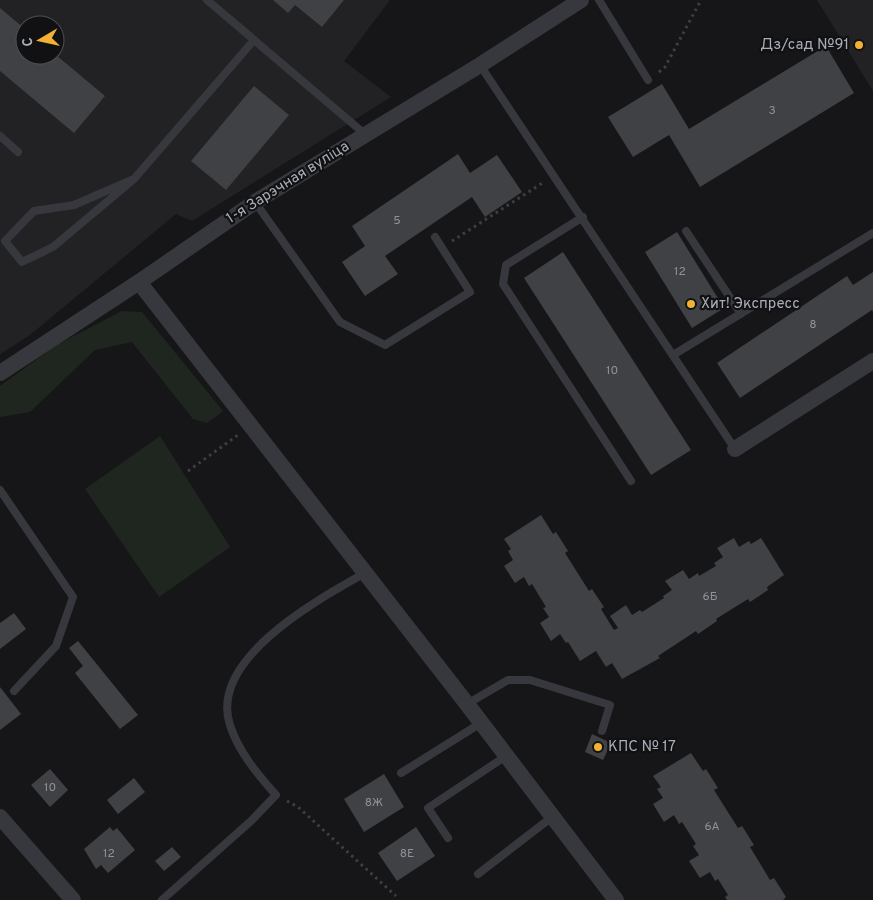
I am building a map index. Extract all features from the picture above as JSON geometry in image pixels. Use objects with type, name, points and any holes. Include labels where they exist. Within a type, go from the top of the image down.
[{"type":"street","name":"1-я Зарэчная вуліца","points":[[0,373],[139,282],[254,202],[480,65],[581,0]]},
{"type":"street","points":[[139,282],[482,723],[616,900]]},
{"type":"street","points":[[735,449],[873,361]]},
{"type":"street","points":[[0,817],[73,900]]},
{"type":"lane","points":[[207,0],[366,135]]},
{"type":"lane","points":[[599,0],[648,80]]},
{"type":"lane","points":[[134,179],[74,205],[34,210],[5,241],[22,262],[53,247],[134,179],[254,40]]},
{"type":"lane","points":[[480,65],[583,217],[735,449]]},
{"type":"lane","points":[[0,136],[18,152]]},
{"type":"lane","points":[[254,202],[340,322],[385,345],[470,292],[435,237]]},
{"type":"lane","points":[[583,217],[506,265],[503,284],[631,481]]},
{"type":"lane","points":[[686,231],[741,314]]},
{"type":"lane","points":[[673,355],[873,234]]},
{"type":"lane","points":[[0,490],[73,597],[56,646],[14,691]]},
{"type":"lane","points":[[162,900],[251,821],[276,795],[244,753],[229,724],[228,694],[243,664],[275,630],[318,600],[365,573]]},
{"type":"lane","points":[[467,704],[508,680],[530,680],[610,705],[602,731]]},
{"type":"lane","points":[[401,773],[482,723]]},
{"type":"lane","points":[[448,838],[428,808],[506,756]]},
{"type":"lane","points":[[478,874],[552,817]]},
{"type":"path","points":[[648,80],[666,67],[701,0]]},
{"type":"path","points":[[441,248],[555,176]]},
{"type":"path","points":[[188,471],[251,426]]},
{"type":"path","points":[[276,795],[298,807],[396,896]]},
{"type":"shaded area","points":[[0,0],[390,0],[344,61],[391,97],[192,221],[176,214],[30,335],[0,354]]},
{"type":"shaded area","name":"Дз/сад №91","points":[[817,0],[873,0],[873,91]]},
{"type":"shaded area","points":[[122,311],[142,312],[223,411],[207,423],[193,419],[132,342],[95,350],[30,412],[0,417],[0,386],[58,344]]},
{"type":"shaded area","points":[[160,436],[230,547],[159,597],[85,489]]},
{"type":"building","points":[[273,0],[344,0],[322,27],[295,5],[288,13]]},
{"type":"building","points":[[0,8],[15,21],[15,65],[65,65],[65,63],[105,96],[74,133],[0,71]]},
{"type":"building","points":[[826,46],[854,93],[700,187],[669,135],[633,157],[608,117],[662,84],[689,129]]},
{"type":"building","points":[[254,86],[289,115],[226,190],[191,161]]},
{"type":"building","points":[[458,154],[470,173],[497,155],[522,192],[485,217],[472,197],[385,256],[398,274],[365,296],[342,262],[365,246],[352,226]]},
{"type":"building","points":[[677,232],[724,308],[692,328],[645,252]]},
{"type":"building","points":[[563,252],[691,450],[651,475],[524,278]]},
{"type":"building","points":[[873,272],[873,312],[872,310],[740,398],[717,363],[847,276],[853,285]]},
{"type":"building","points":[[541,515],[553,534],[556,532],[568,551],[565,553],[589,591],[592,589],[604,607],[601,609],[614,630],[618,628],[610,616],[626,605],[632,615],[640,610],[642,612],[664,598],[663,596],[672,590],[665,581],[683,570],[689,579],[698,573],[699,576],[716,566],[714,563],[723,557],[717,548],[734,538],[739,547],[749,541],[751,544],[761,538],[784,575],[767,587],[768,590],[750,602],[748,599],[716,619],[717,621],[698,634],[696,631],[658,656],[660,658],[622,679],[612,663],[606,667],[596,651],[580,661],[568,642],[566,643],[560,634],[551,641],[540,623],[549,617],[543,608],[546,607],[532,584],[529,586],[524,577],[515,583],[504,566],[513,560],[508,551],[511,549],[504,539]]},
{"type":"building","points":[[14,613],[26,629],[0,649],[0,623]]},
{"type":"building","points":[[78,641],[138,715],[120,729],[75,673],[83,666],[69,648]]},
{"type":"building","points":[[0,687],[21,714],[0,730]]},
{"type":"building","name":"КПС № 17","points":[[592,734],[611,743],[603,760],[585,752]]},
{"type":"building","points":[[691,753],[703,771],[706,769],[718,788],[714,790],[738,828],[742,826],[754,845],[750,847],[770,880],[774,878],[786,897],[783,900],[727,900],[725,897],[728,895],[718,879],[715,881],[710,872],[700,878],[689,861],[699,855],[693,846],[696,844],[682,822],[679,824],[674,815],[664,822],[653,804],[663,798],[657,789],[661,787],[653,776]]},
{"type":"building","points":[[50,769],[68,790],[50,807],[31,785]]},
{"type":"building","points":[[384,774],[404,807],[364,832],[344,799]]},
{"type":"building","points":[[134,778],[145,792],[118,814],[107,800]]},
{"type":"building","points":[[110,827],[113,831],[117,828],[135,850],[108,873],[101,865],[96,869],[84,849]]},
{"type":"building","points":[[416,827],[435,856],[397,881],[378,853]]},
{"type":"building","points":[[172,847],[181,857],[164,871],[155,861]]},
{"type":"place","name":"Дз/сад №91","points":[[859,45]]},
{"type":"place","name":"Хит! Экспресс","points":[[691,304]]},
{"type":"place","name":"КПС № 17","points":[[598,747]]}]
